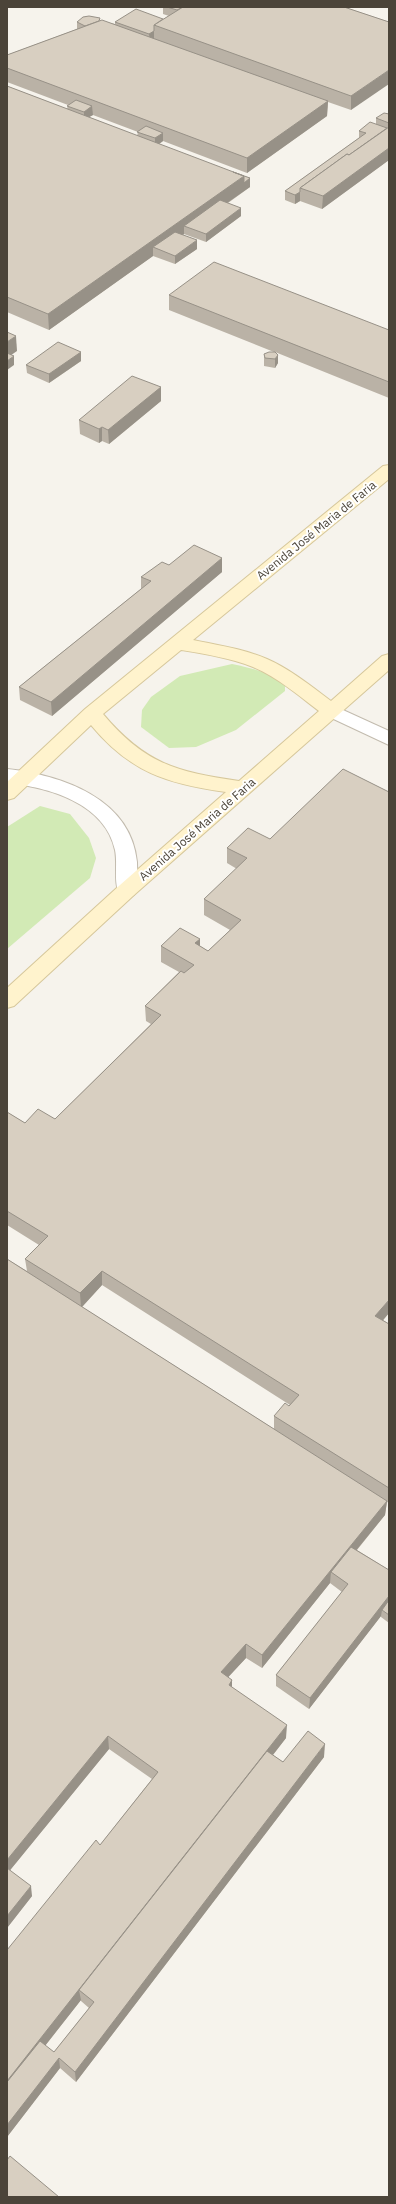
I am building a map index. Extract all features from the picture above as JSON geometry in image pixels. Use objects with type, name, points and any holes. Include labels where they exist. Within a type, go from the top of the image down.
[{"type":"street","name":"Avenida José Maria de Faria","points":[[7,793],[15,776],[389,470]]},
{"type":"street","points":[[176,643],[222,651],[261,664],[294,682],[332,711],[389,739]]},
{"type":"street","name":"Avenida José Maria de Faria","points":[[7,1000],[127,890],[389,660]]},
{"type":"street","points":[[92,713],[110,736],[135,758],[164,773],[196,782],[243,788]]},
{"type":"street","points":[[15,776],[65,788],[89,802],[104,814],[121,838],[126,856],[127,890]]},
{"type":"green space","points":[[232,664],[259,671],[279,679],[285,683],[285,691],[236,730],[196,747],[169,748],[141,727],[142,710],[151,697],[180,676]]},
{"type":"green space","points":[[40,806],[70,814],[89,838],[96,858],[90,878],[7,949],[7,827]]},
{"type":"building","points":[[167,7],[183,7],[177,10]]},
{"type":"building","points":[[183,7],[344,7],[389,22],[389,70],[351,96],[154,25]]},
{"type":"building","points":[[136,9],[163,19],[154,25],[154,31],[149,34],[115,22]]},
{"type":"building","points":[[89,16],[100,18],[99,21],[85,26],[77,22],[83,17]]},
{"type":"building","points":[[102,20],[328,101],[247,158],[7,68],[7,55]]},
{"type":"building","points":[[7,86],[244,176],[48,314],[7,297]]},
{"type":"building","points":[[76,100],[92,106],[84,112],[67,106]]},
{"type":"building","points":[[384,113],[389,114],[389,123],[376,118]]},
{"type":"building","points":[[370,122],[387,128],[349,155],[347,154],[300,188],[300,192],[295,195],[285,191],[366,133],[359,131]]},
{"type":"building","points":[[146,126],[163,133],[155,138],[137,132]]},
{"type":"building","points":[[389,127],[389,148],[323,196],[300,188],[347,154],[349,155]]},
{"type":"building","points":[[233,172],[250,178],[244,183],[244,176]]},
{"type":"building","points":[[220,200],[241,208],[206,234],[184,226]]},
{"type":"building","points":[[175,232],[197,240],[175,256],[153,247]]},
{"type":"building","points":[[214,262],[389,330],[389,382],[169,295]]},
{"type":"building","points":[[7,332],[16,336],[7,342]]},
{"type":"building","points":[[58,342],[81,352],[49,374],[26,365]]},
{"type":"building","points":[[275,352],[278,355],[275,359],[265,358],[264,354]]},
{"type":"building","points":[[7,353],[14,356],[7,361]]},
{"type":"building","points":[[132,376],[161,387],[108,430],[102,427],[99,429],[79,420]]},
{"type":"building","points":[[194,545],[222,558],[51,702],[19,687],[151,581],[141,577],[162,562],[169,565]]},
{"type":"building","points":[[343,769],[389,792],[389,1300],[375,1316],[389,1324],[389,1488],[274,1416],[285,1403],[289,1406],[299,1395],[102,1271],[80,1293],[25,1259],[48,1236],[7,1211],[7,1112],[25,1123],[38,1109],[55,1119],[161,1015],[145,1006],[181,971],[184,973],[194,965],[161,946],[180,928],[200,939],[195,943],[208,951],[241,920],[204,899],[247,858],[227,848],[248,828],[270,839]]},
{"type":"building","points":[[7,1259],[387,1501],[262,1655],[246,1644],[221,1672],[232,1680],[229,1685],[287,1725],[7,2081],[7,1950],[96,1840],[100,1845],[158,1772],[108,1736],[7,1860]]},
{"type":"building","points":[[351,1547],[389,1570],[389,1596],[310,1698],[276,1675],[348,1584],[331,1572]]},
{"type":"building","points":[[389,1600],[389,1615],[382,1610]]},
{"type":"building","points":[[308,1731],[325,1744],[75,2072],[59,2058],[7,2125],[7,2082],[40,2041],[54,2052],[94,2002],[79,1990],[267,1751],[283,1762]]},
{"type":"building","points":[[7,1868],[31,1886],[7,1916]]},
{"type":"building","points":[[10,2156],[59,2197],[7,2197],[7,2160]]}]
